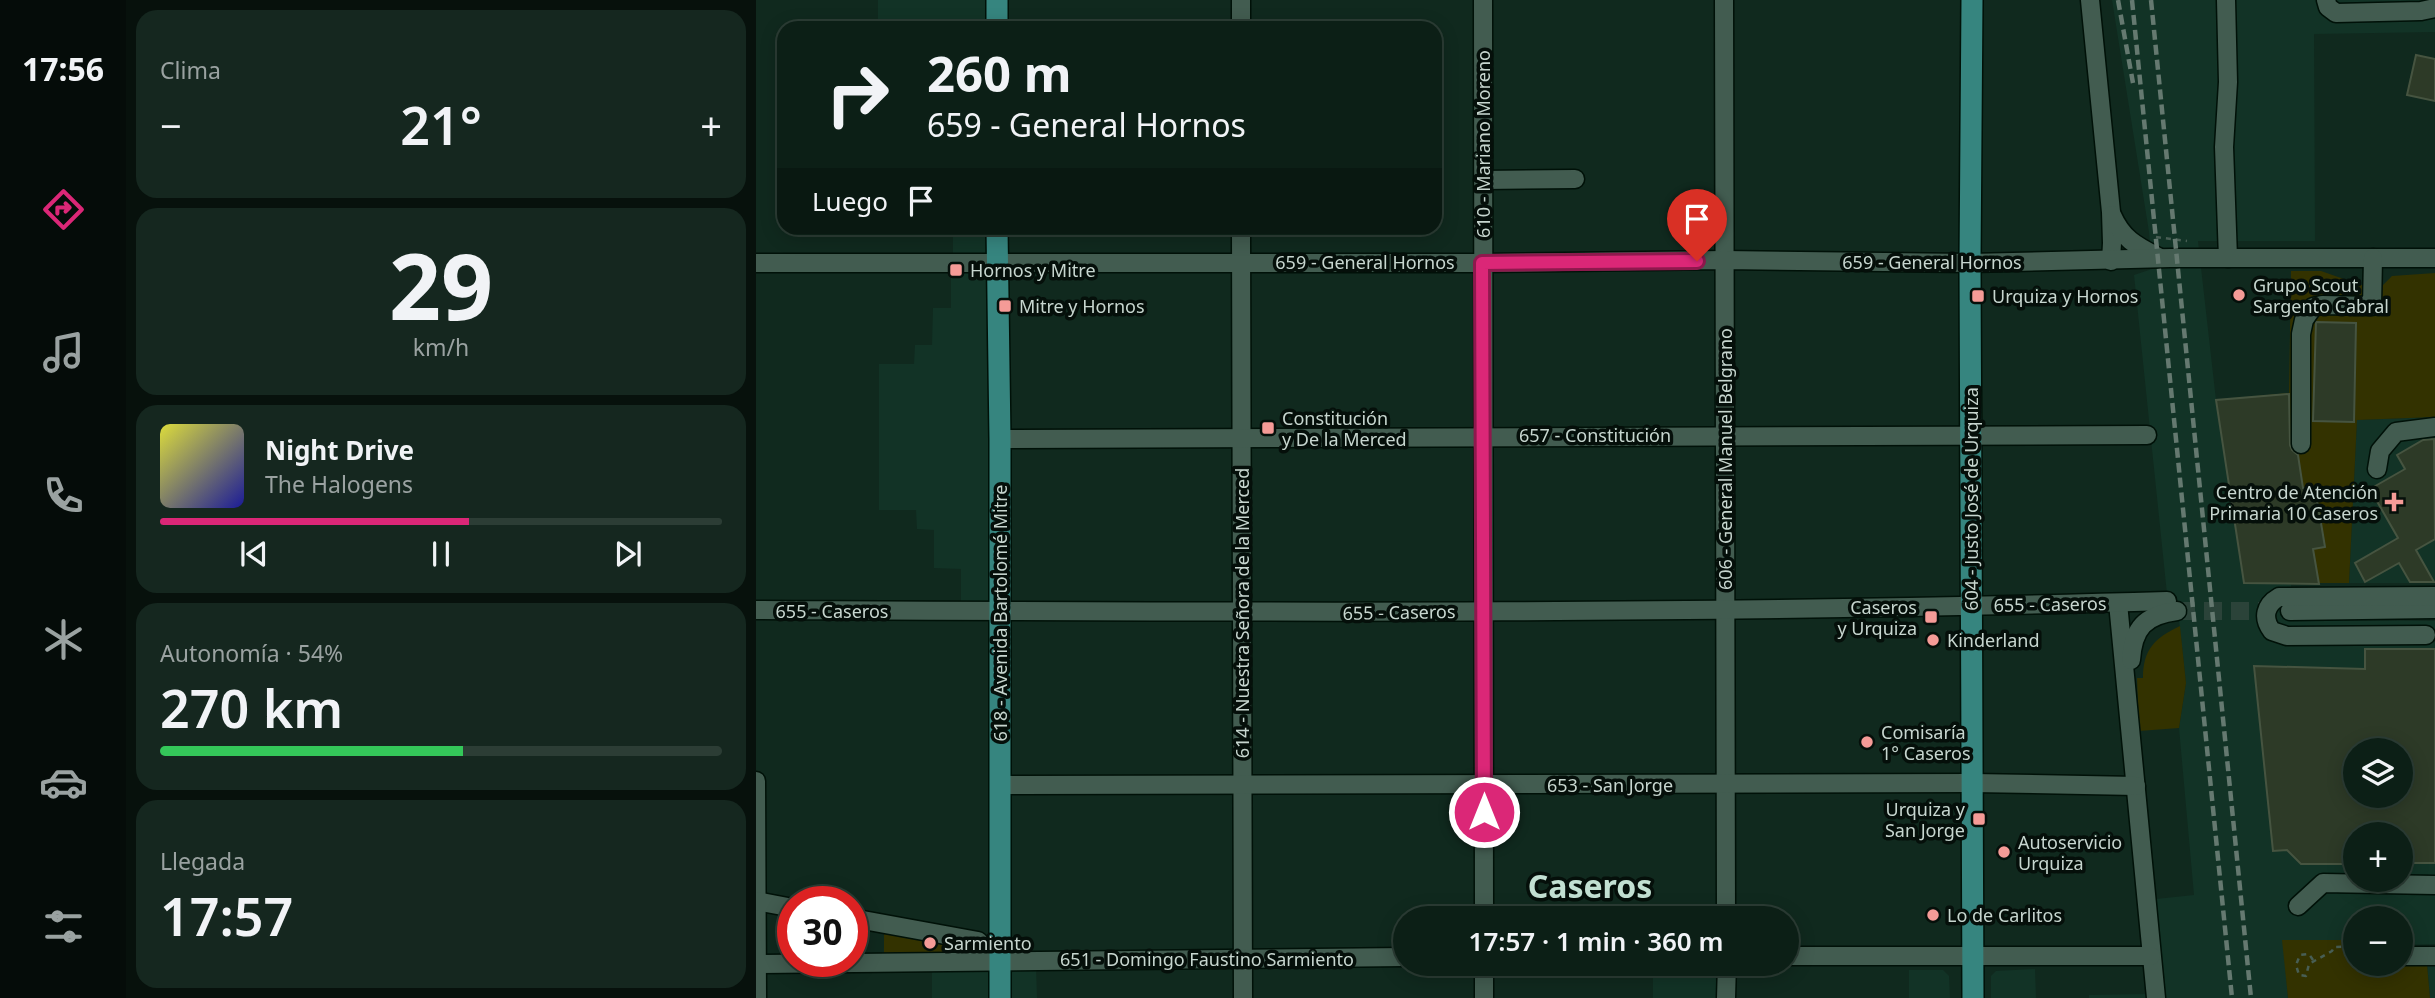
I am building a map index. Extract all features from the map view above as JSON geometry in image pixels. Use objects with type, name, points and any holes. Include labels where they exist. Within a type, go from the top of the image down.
[{"type":"main road","points":[[997,0],[997,21]]},
{"type":"main road","name":"604 - Justo José de Urquiza","points":[[1972,0],[1970,263],[1973,998]]},
{"type":"main road","name":"618 - Avenida Bartolomé Mitre","points":[[997,235],[1000,439],[1000,998]]},
{"type":"street","points":[[1241,0],[1241,21]]},
{"type":"street","name":"610 - Mariano Moreno","points":[[1483,0],[1484,906]]},
{"type":"street","name":"606 - General Manuel Belgrano","points":[[1724,0],[1726,906]]},
{"type":"street","points":[[2090,0],[2111,212],[2111,261]]},
{"type":"street","points":[[2226,0],[2228,82],[2224,147],[2228,258]]},
{"type":"street","points":[[2326,0],[2328,8],[2336,12],[2421,11],[2435,8]]},
{"type":"street","points":[[1483,180],[1575,179]]},
{"type":"street","points":[[2111,212],[2119,231],[2132,243],[2160,258]]},
{"type":"street","name":"614 - Nuestra Señora de la Merced","points":[[1241,235],[1243,998]]},
{"type":"street","name":"659 - General Hornos","points":[[756,263],[1482,263],[1724,260],[1970,263],[2160,258],[2435,258]]},
{"type":"street","points":[[2301,444],[2301,334],[2304,320],[2313,307],[2322,304],[2372,306],[2373,258]]},
{"type":"street","points":[[2377,469],[2380,451],[2396,432],[2435,427]]},
{"type":"street","name":"657 - Constitución","points":[[1000,439],[1484,435],[2147,435]]},
{"type":"street","points":[[2290,603],[2435,596]]},
{"type":"street","points":[[2426,635],[2278,634],[2268,626],[2265,618],[2267,609],[2279,597],[2290,603],[2435,609]]},
{"type":"street","points":[[2118,603],[2155,998]]},
{"type":"street","name":"655 - Caseros","points":[[756,610],[1241,613],[1725,611],[2118,603],[2172,606],[2138,629],[2134,636],[2128,716]]},
{"type":"street","points":[[756,781],[757,998]]},
{"type":"street","name":"653 - San Jorge","points":[[999,785],[1973,783],[2136,786]]},
{"type":"street","points":[[2298,906],[2323,884],[2435,885]]},
{"type":"street","points":[[757,901],[777,905]]},
{"type":"street","points":[[868,921],[978,941],[999,961]]},
{"type":"street","points":[[1799,957],[2151,956]]},
{"type":"street","points":[[2413,956],[2435,956]]},
{"type":"street","name":"651 - Domingo Faustino Sarmiento","points":[[757,964],[1393,957]]},
{"type":"street","points":[[1484,976],[1485,998]]},
{"type":"street","points":[[1727,976],[1727,998]]},
{"type":"path","points":[[2313,960],[2309,954],[2300,955],[2296,965],[2299,975],[2306,976],[2307,968],[2313,960],[2338,945],[2343,945]]},
{"type":"shaded area","points":[[878,0],[990,0],[990,21],[878,21]]},
{"type":"shaded area","points":[[2112,0],[2435,0],[2435,32],[2314,34],[2315,241],[2198,241],[2216,400],[2245,583],[2291,583],[2291,620],[2435,621],[2435,944],[2413,945],[2413,906],[2343,906],[2343,940],[2283,940],[2288,998],[2166,998],[2156,899],[2194,895],[2179,728],[2186,683],[2177,602],[2167,594],[2134,275],[2152,269],[2149,232]]},
{"type":"shaded area","points":[[953,235],[988,235],[988,253],[985,257],[953,258]]},
{"type":"shaded area","points":[[978,271],[989,277],[991,597],[983,605],[961,605],[961,569],[934,568],[934,530],[917,529],[916,510],[879,510],[879,364],[914,364],[915,345],[932,345],[933,308],[951,308],[951,272]]},
{"type":"shaded area","points":[[2291,271],[2321,271],[2361,285],[2383,285],[2392,276],[2435,273],[2435,417],[2357,420],[2349,583],[2245,583],[2216,400],[2289,393]]},
{"type":"shaded area","name":"Centro de Atención Primaria 10 Caseros","points":[[2435,417],[2435,583],[2349,583],[2357,420]]},
{"type":"shaded area","points":[[2180,626],[2186,683],[2179,728],[2139,731],[2137,678],[2143,678],[2145,659],[2152,646]]},
{"type":"shaded area","points":[[884,931],[966,946],[968,950],[965,954],[884,956]]},
{"type":"shaded area","points":[[2282,940],[2343,940],[2343,976],[2413,976],[2413,964],[2427,964],[2430,998],[2288,998]]},
{"type":"shaded area","points":[[2427,964],[2435,964],[2435,998],[2430,998]]},
{"type":"shaded area","points":[[1036,965],[1037,998],[1010,998],[1010,977],[1015,966]]},
{"type":"shaded area","points":[[932,966],[984,968],[990,973],[992,998],[932,998]]},
{"type":"shaded area","points":[[2035,969],[2036,998],[1991,998],[1991,976],[1996,971]]},
{"type":"shaded area","points":[[1909,970],[1943,970],[1949,976],[1950,998],[1909,998]]},
{"type":"shaded area","points":[[1653,976],[1716,976],[1717,998],[1653,998]]},
{"type":"shaded area","points":[[2148,994],[2148,998],[2089,998],[2089,995]]},
{"type":"building","points":[[2416,55],[2435,59],[2435,101],[2407,95]]},
{"type":"building","points":[[2316,322],[2356,323],[2354,422],[2313,421]]},
{"type":"building","points":[[2289,394],[2290,445],[2298,455],[2303,488],[2315,487],[2325,547],[2313,549],[2319,584],[2244,583],[2216,400]]},
{"type":"building","points":[[2434,439],[2435,539],[2416,550],[2434,582],[2410,582],[2399,563],[2365,582],[2355,563],[2398,538],[2370,489],[2405,469],[2397,455],[2423,440]]},
{"type":"building","points":[[2365,649],[2435,649],[2435,863],[2413,863],[2413,822],[2343,822],[2343,864],[2301,864],[2287,850],[2273,851],[2254,666],[2365,669]]},
{"type":"tunnel","points":[[2177,611],[2290,611]]},
{"type":"railway","points":[[2118,0],[2133,83]]},
{"type":"railway","points":[[2132,0],[2232,998]]},
{"type":"railway","points":[[2151,0],[2251,998]]},
{"type":"place","name":"Hornos y Mitre","points":[[956,270]]},
{"type":"place","name":"Grupo Scout Sargento Cabral","points":[[2239,295]]},
{"type":"place","name":"Urquiza y Hornos","points":[[1978,296]]},
{"type":"place","name":"Mitre y Hornos","points":[[1005,306]]},
{"type":"place","name":"Constitución y De la Merced","points":[[1268,428]]},
{"type":"place","name":"Centro de Atención Primaria 10 Caseros","points":[[2394,502]]},
{"type":"place","name":"Caseros y Urquiza","points":[[1931,617]]},
{"type":"place","name":"Kinderland","points":[[1933,640]]},
{"type":"place","name":"Comisaría 1° Caseros","points":[[1867,742]]},
{"type":"place","name":"Urquiza y San Jorge","points":[[1979,819]]},
{"type":"place","name":"Autoservicio Urquiza","points":[[2004,852]]},
{"type":"place","name":"Lo de Carlitos","points":[[1933,915]]},
{"type":"place","name":"Sarmiento","points":[[930,943]]},
{"type":"district","name":"Caseros","points":[[1590,885]]},
{"type":"route","points":[[1484,812],[1482,263],[1697,261]]}]
